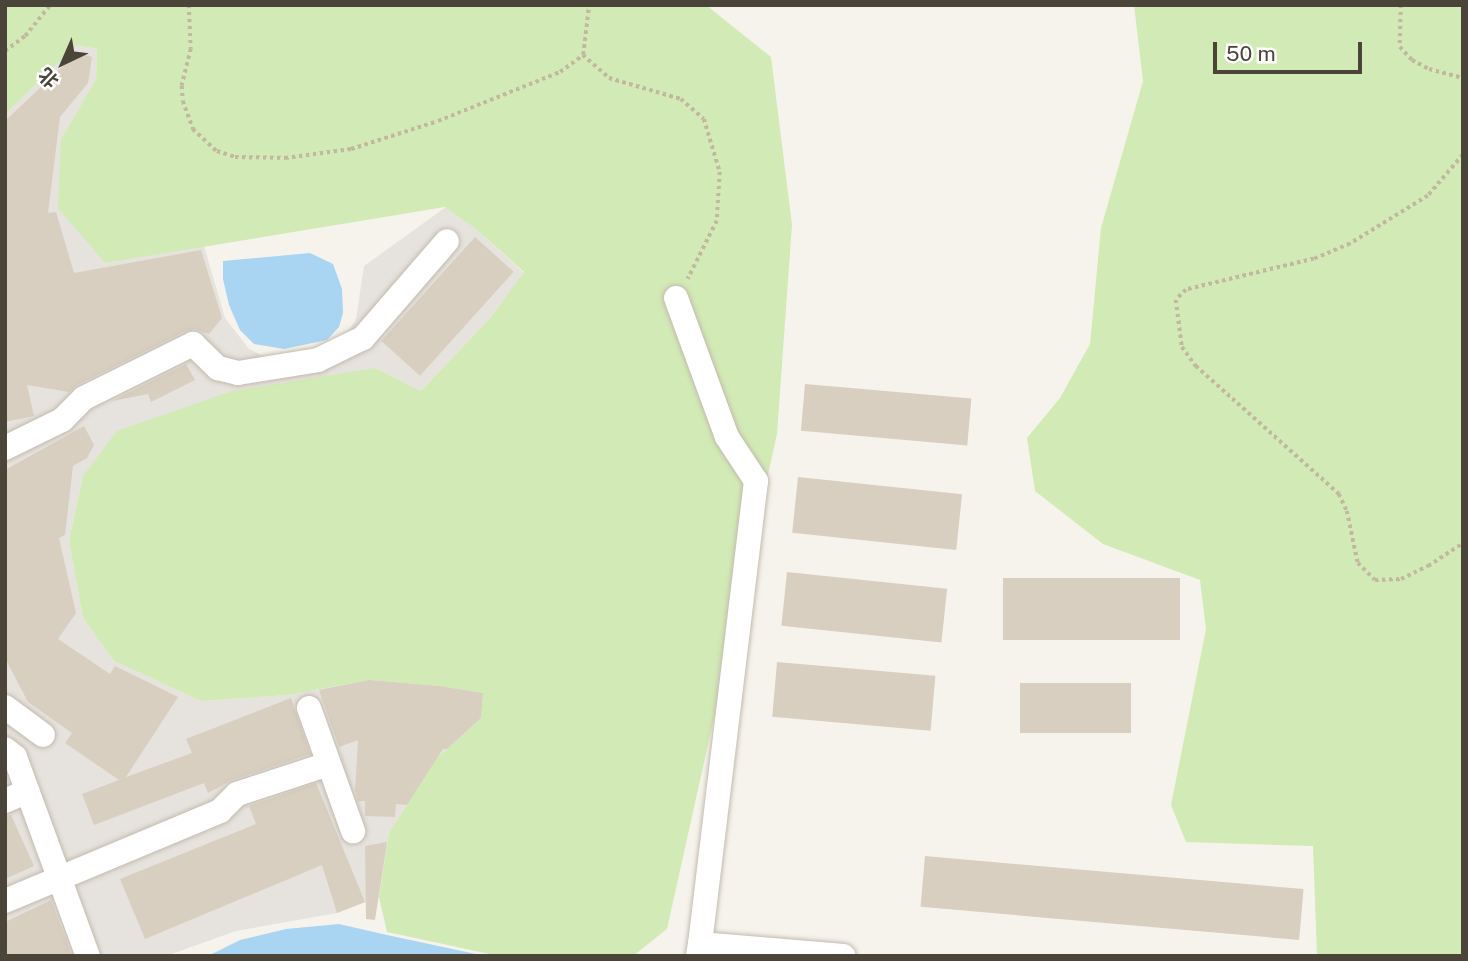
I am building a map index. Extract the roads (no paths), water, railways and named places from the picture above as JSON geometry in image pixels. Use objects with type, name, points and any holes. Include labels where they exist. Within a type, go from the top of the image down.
[{"type":"street","points":[[5,448],[62,420],[84,398],[193,344],[218,368],[238,373],[318,359],[363,338],[447,241]]},
{"type":"street","points":[[676,298],[727,437],[756,481],[699,950],[843,956]]},
{"type":"street","points":[[5,707],[43,735]]},
{"type":"street","points":[[309,708],[353,831]]},
{"type":"street","points":[[5,749],[15,757],[16,796],[60,879],[88,956]]},
{"type":"street","points":[[5,901],[220,811],[237,794],[328,764]]},
{"type":"water","points":[[310,253],[333,264],[342,289],[343,313],[339,327],[327,340],[284,349],[254,344],[240,330],[229,305],[223,279],[223,261]]},
{"type":"water","points":[[339,924],[485,956],[208,956],[240,940],[286,929]]}]
